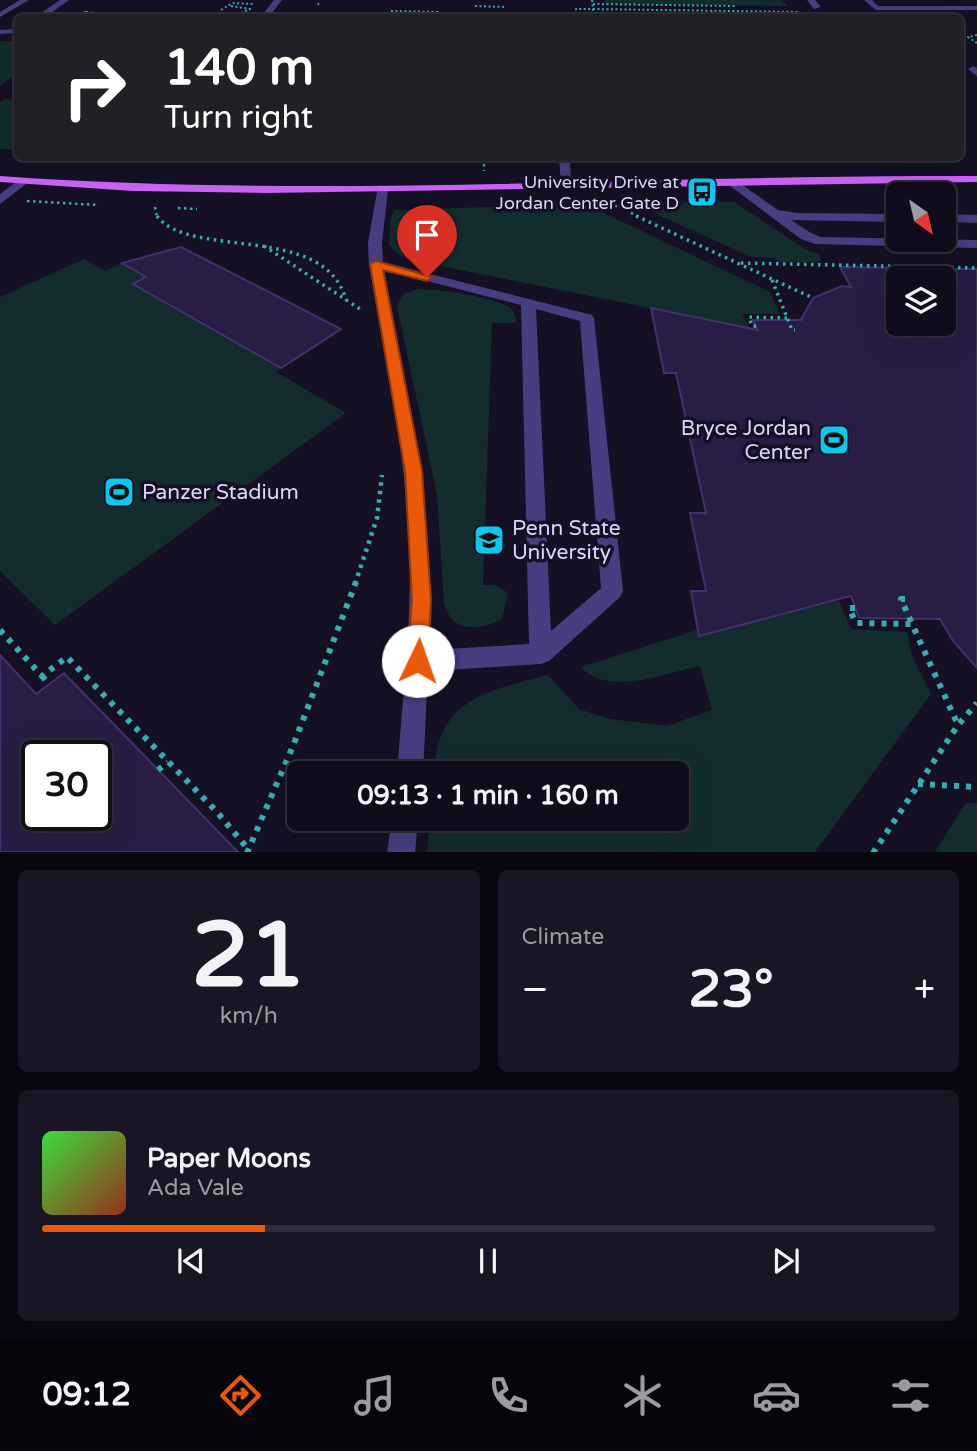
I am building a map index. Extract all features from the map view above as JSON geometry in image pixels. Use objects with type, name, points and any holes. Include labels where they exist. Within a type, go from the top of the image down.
[{"type":"main road","points":[[0,179],[209,190],[977,179]]},
{"type":"street","points":[[0,15],[25,0]]},
{"type":"street","points":[[44,14],[65,0]]},
{"type":"street","points":[[268,14],[278,0]]},
{"type":"street","points":[[811,0],[817,7]]},
{"type":"street","points":[[867,0],[876,8],[977,8]]},
{"type":"street","points":[[947,0],[970,17]]},
{"type":"street","points":[[564,161],[567,184]]},
{"type":"street","points":[[0,200],[24,181]]},
{"type":"street","points":[[730,181],[806,236],[826,242],[977,244]]},
{"type":"street","points":[[382,189],[375,243],[376,264],[413,471],[421,600],[411,761]]},
{"type":"street","points":[[772,212],[797,217],[886,218]]},
{"type":"street","points":[[956,218],[977,219]]},
{"type":"street","points":[[376,264],[587,318],[612,591],[541,654],[418,661]]},
{"type":"street","points":[[528,303],[541,654]]},
{"type":"street","points":[[401,852],[404,831]]},
{"type":"path","points":[[235,11],[259,0]]},
{"type":"path","points":[[593,14],[592,2],[616,5],[735,6]]},
{"type":"path","points":[[231,4],[250,9],[241,13]]},
{"type":"path","points":[[246,14],[223,10],[231,4],[262,4]]},
{"type":"path","points":[[616,5],[617,10]]},
{"type":"path","points":[[475,6],[506,7]]},
{"type":"path","points":[[82,9],[96,13]]},
{"type":"path","points":[[579,14],[576,9],[804,12]]},
{"type":"path","points":[[80,14],[87,11]]},
{"type":"path","points":[[391,11],[439,12]]},
{"type":"path","points":[[711,11],[717,14]]},
{"type":"path","points":[[772,12],[781,14]]},
{"type":"path","points":[[977,35],[968,35],[977,43]]},
{"type":"path","points":[[484,161],[484,175]]},
{"type":"path","points":[[599,184],[604,201],[813,298]]},
{"type":"path","points":[[155,207],[157,218],[182,232],[260,244],[300,255],[322,267],[339,282],[346,300]]},
{"type":"path","points":[[260,244],[360,309]]},
{"type":"path","points":[[737,263],[977,268]]},
{"type":"path","points":[[772,279],[792,330],[795,330]]},
{"type":"path","points":[[756,326],[752,326],[749,317],[787,318]]},
{"type":"path","points":[[42,676],[67,657],[169,762],[247,851],[293,746],[352,593],[377,518],[382,475]]},
{"type":"path","points":[[905,598],[901,599],[958,725]]},
{"type":"path","points":[[855,608],[849,608],[856,623],[912,624]]},
{"type":"path","points":[[0,630],[49,684]]},
{"type":"path","points":[[873,852],[958,725],[977,703]]},
{"type":"path","points":[[158,771],[169,762]]},
{"type":"path","points":[[918,785],[977,787]]},
{"type":"green space","points":[[605,0],[782,0],[787,6],[605,4]]},
{"type":"green space","points":[[0,41],[14,41],[14,75],[0,86]]},
{"type":"green space","points":[[5,99],[14,100],[14,149],[0,149],[0,103]]},
{"type":"green space","points":[[734,202],[805,249],[819,254],[821,262],[778,262],[775,258],[751,257],[632,203]]},
{"type":"green space","points":[[585,204],[770,292],[780,314],[742,314],[750,328],[410,260],[400,256],[389,245],[391,217],[395,210]]},
{"type":"green space","name":"Panzer Stadium","points":[[181,247],[341,329],[276,372],[346,413],[55,625],[0,571],[0,297],[84,259],[105,271],[122,263]]},
{"type":"green space","points":[[418,289],[493,300],[510,308],[515,316],[516,323],[492,323],[483,585],[496,585],[508,593],[502,619],[484,626],[467,627],[453,620],[444,603],[437,495],[397,306],[403,294]]},
{"type":"green space","points":[[839,601],[851,629],[907,632],[912,656],[931,694],[815,852],[427,852],[429,831],[689,831],[689,761],[435,761],[444,729],[455,714],[469,702],[505,687],[548,675],[579,709],[610,719],[667,726],[712,710],[700,666],[621,682],[592,676],[581,667],[697,630],[699,635]]},
{"type":"green space","points":[[966,803],[977,803],[977,852],[935,852]]},
{"type":"building","points":[[181,247],[341,329],[281,368],[133,284],[146,277],[122,263]]},
{"type":"building","name":"Bryce Jordan Center","points":[[840,267],[886,268],[886,336],[956,336],[956,269],[977,269],[977,668],[953,641],[940,619],[859,618],[851,596],[699,636],[691,591],[706,591],[690,513],[706,513],[676,373],[664,373],[651,308],[758,330],[753,320],[801,320],[813,298],[842,286],[851,287]]},
{"type":"building","points":[[0,655],[36,694],[64,673],[238,852],[0,852]]},
{"type":"place","name":"University Drive at Jordan Center Gate D","points":[[702,192]]},
{"type":"place","name":"Bryce Jordan Center","points":[[834,440]]},
{"type":"place","name":"Panzer Stadium","points":[[119,492]]},
{"type":"place","name":"Penn State University","points":[[489,540]]},
{"type":"route","points":[[418,661],[421,600],[413,471],[376,264],[427,277]]}]
